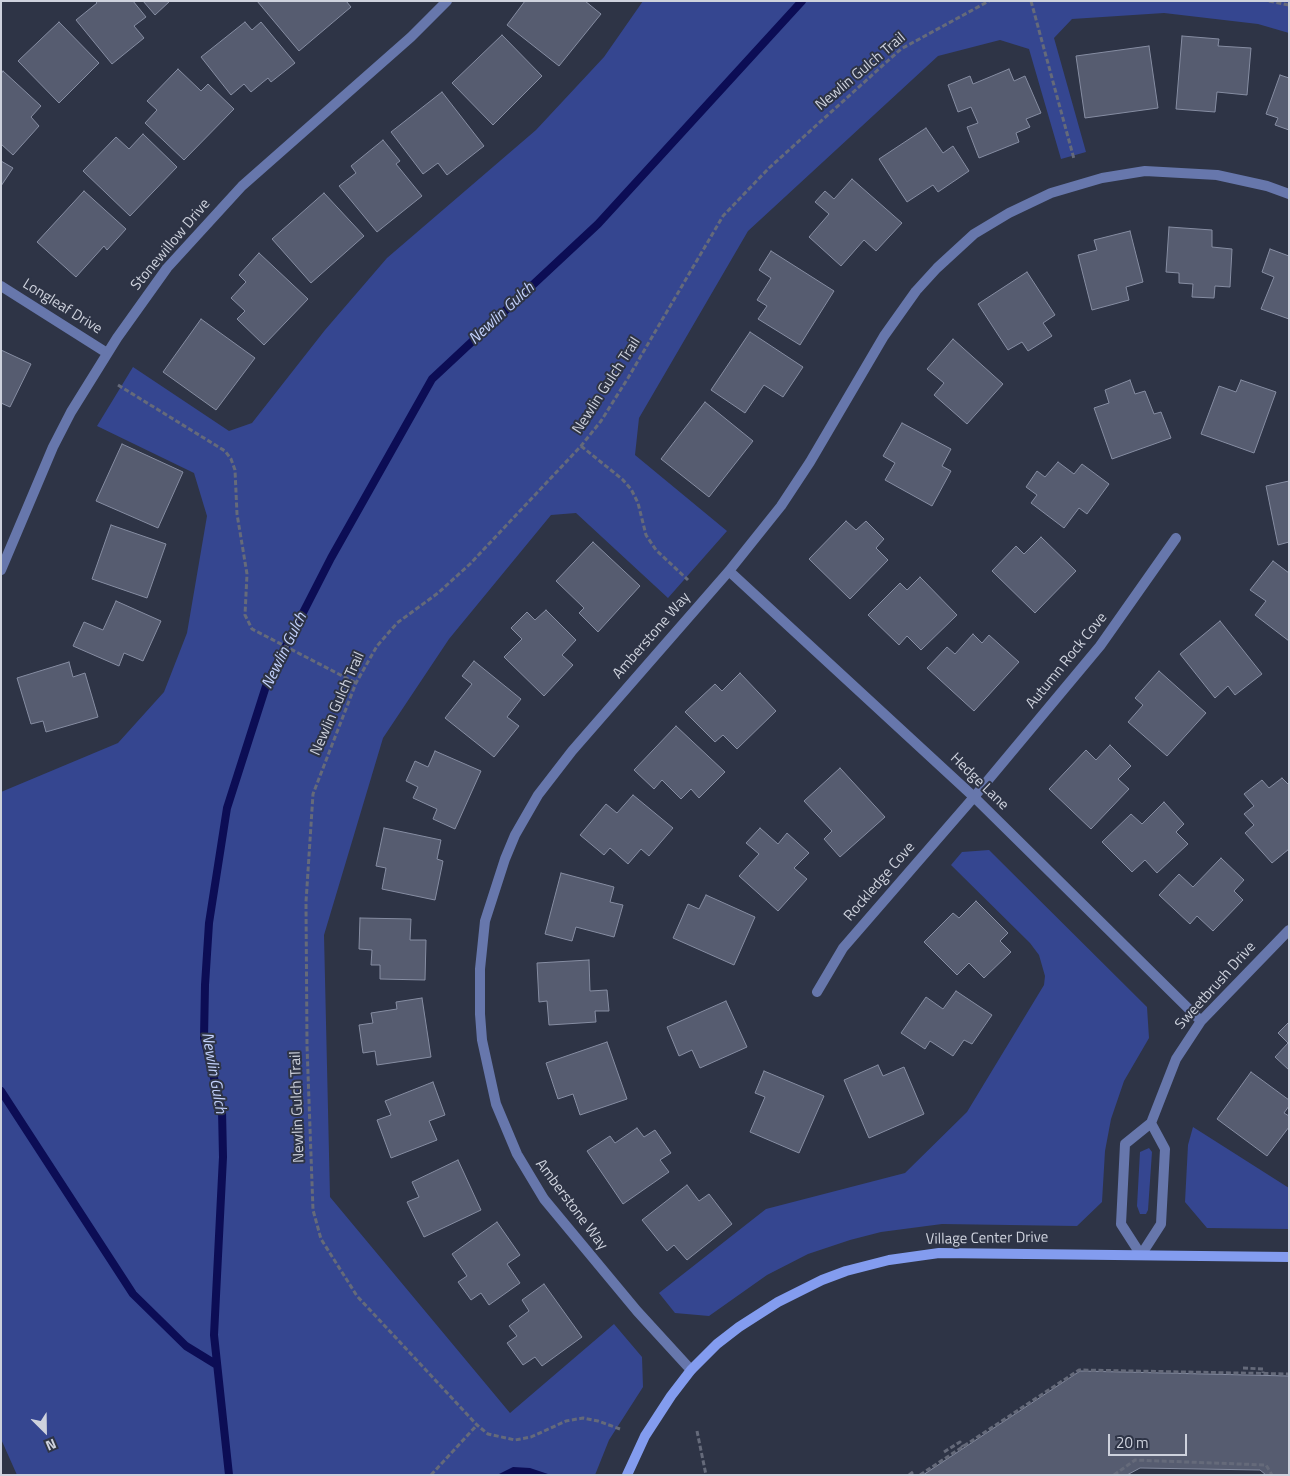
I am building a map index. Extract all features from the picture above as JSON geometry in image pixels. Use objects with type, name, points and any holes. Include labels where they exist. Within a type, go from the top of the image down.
[{"type":"street","name":"Stonewillow Drive","points":[[1,570],[53,447],[71,412],[107,353],[167,268],[223,206],[411,37],[447,1]]},
{"type":"street","name":"Amberstone Way","points":[[691,1370],[592,1259],[530,1178],[506,1129],[490,1081],[480,1014],[480,970],[487,915],[504,859],[525,815],[572,751],[729,571],[781,506],[810,462],[858,378],[911,297],[956,249],[992,222],[1032,201],[1102,178],[1145,171],[1217,175],[1267,186],[1289,194]]},
{"type":"street","name":"Longleaf Drive","points":[[1,286],[107,353]]},
{"type":"street","name":"Autumn Rock Cove","points":[[974,797],[1100,646],[1176,538]]},
{"type":"street","name":"Hedge Lane","points":[[729,571],[974,797],[1201,1021]]},
{"type":"street","name":"Rockledge Cove","points":[[817,992],[843,948],[974,797]]},
{"type":"street","name":"Sweetbrush Drive","points":[[1141,1255],[1121,1224],[1125,1144],[1151,1123],[1176,1059],[1201,1021],[1289,930]]},
{"type":"street","points":[[1141,1255],[1161,1224],[1165,1148],[1151,1123]]},
{"type":"street","name":"Village Center Drive","points":[[626,1475],[655,1419],[691,1370],[739,1327],[778,1302],[822,1280],[869,1264],[939,1253],[1289,1257]]},
{"type":"path","name":"Newlin Gulch Trail","points":[[620,1429],[583,1418],[566,1420],[531,1437],[515,1440],[488,1434],[477,1425],[357,1296],[321,1239],[313,1210],[307,1046],[306,902],[312,803],[316,786],[356,683],[377,646],[398,623],[438,593],[470,564],[581,446],[601,421],[628,378],[723,216],[743,193],[900,49],[989,1]]},
{"type":"path","points":[[1031,1],[1074,159]]},
{"type":"path","points":[[1269,1],[1289,5]]},
{"type":"path","points":[[118,385],[225,451],[232,459],[235,470],[237,514],[247,574],[245,615],[252,629],[300,656],[356,683]]},
{"type":"path","points":[[581,446],[622,479],[631,489],[638,503],[646,535],[656,550],[688,580]]},
{"type":"path","points":[[1243,1368],[1263,1369],[1263,1373]]},
{"type":"path","points":[[920,1475],[1079,1370],[1289,1374]]},
{"type":"path","points":[[431,1475],[477,1425]]},
{"type":"path","points":[[697,1431],[706,1475]]},
{"type":"path","points":[[944,1452],[960,1442],[963,1447]]},
{"type":"path","points":[[1114,1475],[1136,1460],[1266,1465],[1272,1475]]},
{"type":"shaded area","points":[[643,1],[1289,1],[1289,33],[1258,24],[1164,13],[1072,19],[1054,38],[1086,152],[1061,159],[1029,49],[1000,40],[938,56],[748,231],[639,418],[635,455],[727,531],[668,598],[576,513],[551,515],[449,639],[383,738],[324,935],[330,1197],[510,1413],[614,1324],[642,1357],[643,1387],[609,1440],[595,1475],[17,1475],[1,1439],[1,792],[118,743],[164,692],[187,633],[207,516],[194,473],[97,426],[133,367],[229,431],[252,423],[325,330],[387,258],[536,130],[604,57]]},
{"type":"shaded area","points":[[989,850],[1147,1007],[1149,1038],[1124,1081],[1111,1119],[1105,1151],[1102,1202],[1077,1226],[942,1224],[881,1232],[850,1240],[808,1254],[767,1275],[709,1316],[675,1313],[659,1293],[766,1209],[905,1173],[967,1112],[1044,985],[1045,976],[1039,955],[1030,943],[951,865],[962,852]]},
{"type":"shaded area","points":[[1193,1127],[1289,1188],[1289,1229],[1207,1228],[1185,1202],[1188,1145]]},
{"type":"shaded area","points":[[1149,1148],[1152,1152],[1148,1210],[1146,1214],[1140,1214],[1137,1206],[1140,1152]]},
{"type":"shaded area","points":[[513,1467],[530,1468],[551,1475],[497,1475]]},
{"type":"building","points":[[95,1],[133,1],[146,17],[134,26],[144,38],[112,64],[76,20],[97,3]]},
{"type":"building","points":[[143,1],[170,1],[155,15]]},
{"type":"building","points":[[257,1],[346,1],[351,7],[299,51]]},
{"type":"building","points":[[525,1],[585,1],[601,14],[559,66],[507,25]]},
{"type":"building","points":[[59,22],[99,63],[59,103],[18,61]]},
{"type":"building","points":[[245,22],[252,30],[261,22],[295,63],[271,82],[268,78],[251,92],[244,84],[231,95],[201,57]]},
{"type":"building","points":[[502,35],[542,76],[493,125],[452,83]]},
{"type":"building","points":[[1182,36],[1219,39],[1218,46],[1251,48],[1247,95],[1217,92],[1215,112],[1176,109]]},
{"type":"building","points":[[1149,46],[1158,108],[1085,118],[1076,56]]},
{"type":"building","points":[[178,69],[201,91],[208,84],[234,109],[184,160],[145,123],[157,110],[147,101]]},
{"type":"building","points":[[1009,69],[1014,81],[1025,76],[1041,113],[1026,119],[1030,127],[1016,133],[1019,142],[979,158],[967,127],[978,123],[971,107],[958,112],[948,85],[970,76],[973,84]]},
{"type":"building","points":[[3,71],[41,106],[31,117],[39,126],[13,155],[1,144],[1,74]]},
{"type":"building","points":[[1280,75],[1289,78],[1289,130],[1275,125],[1278,118],[1266,114]]},
{"type":"building","points":[[442,92],[484,146],[447,175],[438,163],[423,174],[391,132]]},
{"type":"building","points":[[926,128],[943,153],[953,146],[969,171],[938,192],[933,185],[907,202],[879,159]]},
{"type":"building","points":[[143,134],[177,167],[130,216],[83,171],[116,137],[129,149]]},
{"type":"building","points":[[383,140],[400,161],[396,164],[422,196],[377,232],[339,186],[356,173],[351,166]]},
{"type":"building","points":[[1,161],[13,168],[1,186]]},
{"type":"building","points":[[852,179],[902,223],[876,251],[864,240],[841,266],[809,237],[829,214],[815,202],[825,191],[834,199]]},
{"type":"building","points":[[84,191],[126,229],[107,250],[104,246],[76,277],[37,242]]},
{"type":"building","points":[[324,193],[364,236],[311,283],[272,239]]},
{"type":"building","points":[[1169,227],[1212,230],[1212,247],[1232,249],[1230,287],[1215,286],[1214,298],[1192,297],[1193,284],[1179,283],[1179,273],[1166,272]]},
{"type":"building","points":[[1130,231],[1143,282],[1126,287],[1129,300],[1092,310],[1078,255],[1097,250],[1094,240]]},
{"type":"building","points":[[1270,249],[1289,256],[1289,319],[1261,309],[1274,277],[1262,272]]},
{"type":"building","points":[[771,251],[834,291],[800,345],[758,319],[767,306],[757,300],[771,278],[759,270]]},
{"type":"building","points":[[259,253],[308,299],[264,345],[237,319],[245,311],[231,298],[246,282],[239,275]]},
{"type":"building","points":[[1027,272],[1055,315],[1043,323],[1052,336],[1028,351],[1022,342],[1008,350],[978,304]]},
{"type":"building","points":[[201,319],[255,358],[216,410],[163,372]]},
{"type":"building","points":[[750,332],[803,367],[783,397],[764,385],[745,413],[711,390]]},
{"type":"building","points":[[953,339],[1003,384],[967,424],[934,395],[944,383],[927,369]]},
{"type":"building","points":[[1,350],[31,364],[10,407],[1,403]]},
{"type":"building","points":[[1130,380],[1135,394],[1145,391],[1154,414],[1161,412],[1171,438],[1112,459],[1094,408],[1109,403],[1105,390]]},
{"type":"building","points":[[1241,380],[1276,392],[1254,453],[1201,434],[1219,386],[1236,392]]},
{"type":"building","points":[[705,402],[753,441],[709,497],[661,459]]},
{"type":"building","points":[[902,423],[951,449],[942,466],[951,471],[932,506],[885,480],[895,463],[883,456]]},
{"type":"building","points":[[122,444],[183,472],[158,528],[96,501]]},
{"type":"building","points":[[1058,462],[1074,474],[1082,464],[1109,484],[1087,514],[1079,508],[1064,528],[1031,503],[1037,495],[1026,487],[1037,471],[1045,477]]},
{"type":"building","points":[[1289,481],[1289,542],[1278,545],[1266,486]]},
{"type":"building","points":[[846,521],[856,530],[866,521],[884,539],[876,548],[888,560],[850,599],[809,559]]},
{"type":"building","points":[[111,525],[166,544],[147,598],[92,579]]},
{"type":"building","points":[[1041,537],[1076,571],[1035,613],[992,571],[1016,546],[1024,554]]},
{"type":"building","points":[[593,542],[640,586],[598,632],[579,613],[584,608],[556,581]]},
{"type":"building","points":[[1273,561],[1289,573],[1289,641],[1255,615],[1266,601],[1250,590]]},
{"type":"building","points":[[920,577],[957,615],[921,650],[907,636],[899,645],[868,615],[900,583],[907,590]]},
{"type":"building","points":[[116,601],[161,621],[143,661],[124,653],[119,666],[73,646],[84,622],[103,630]]},
{"type":"building","points":[[546,610],[576,640],[562,655],[573,665],[544,696],[504,657],[522,639],[511,628],[527,612],[535,620]]},
{"type":"building","points":[[1220,621],[1262,674],[1235,695],[1228,686],[1215,698],[1180,654]]},
{"type":"building","points":[[973,634],[982,643],[989,635],[1019,662],[974,711],[927,668],[947,647],[955,654]]},
{"type":"building","points":[[474,661],[521,699],[507,717],[519,726],[494,757],[445,718],[472,684],[462,676]]},
{"type":"building","points":[[69,662],[73,677],[85,673],[98,717],[46,732],[43,721],[31,724],[17,678]]},
{"type":"building","points":[[1159,671],[1206,713],[1167,756],[1128,722],[1143,705],[1135,698]]},
{"type":"building","points":[[740,673],[776,711],[737,749],[723,735],[715,742],[685,712],[715,684],[722,691]]},
{"type":"building","points":[[676,726],[725,772],[699,798],[691,789],[681,799],[662,780],[654,789],[634,770]]},
{"type":"building","points":[[1110,745],[1131,766],[1118,779],[1129,789],[1091,829],[1049,789],[1086,750],[1096,760]]},
{"type":"building","points":[[435,751],[481,771],[455,829],[433,819],[437,809],[413,798],[418,787],[406,781],[415,761],[428,767]]},
{"type":"building","points":[[840,768],[885,817],[840,857],[824,839],[832,831],[804,801]]},
{"type":"building","points":[[1282,778],[1289,785],[1289,849],[1272,863],[1245,833],[1254,825],[1244,814],[1254,806],[1244,794],[1262,780],[1269,788]]},
{"type":"building","points":[[633,795],[673,828],[649,856],[641,849],[628,864],[610,848],[604,855],[580,835],[606,804],[617,813]]},
{"type":"building","points":[[1164,802],[1184,824],[1176,832],[1188,844],[1157,873],[1145,860],[1132,872],[1102,842],[1131,814],[1142,824]]},
{"type":"building","points":[[384,828],[441,840],[437,859],[443,861],[435,900],[382,889],[386,868],[376,866]]},
{"type":"building","points":[[760,828],[778,844],[787,833],[809,853],[794,868],[807,879],[778,911],[739,876],[759,854],[746,843]]},
{"type":"building","points":[[1221,858],[1244,880],[1234,891],[1243,900],[1213,931],[1197,916],[1190,924],[1159,895],[1179,874],[1193,887]]},
{"type":"building","points":[[561,873],[614,887],[610,902],[623,905],[614,937],[576,927],[572,941],[545,934]]},
{"type":"building","points":[[706,895],[755,917],[734,965],[673,938],[688,904],[699,909]]},
{"type":"building","points":[[976,901],[1008,933],[1000,941],[1011,952],[984,978],[969,963],[957,975],[924,942],[953,913],[959,918]]},
{"type":"building","points":[[360,918],[411,919],[410,940],[426,940],[425,980],[380,979],[380,965],[371,965],[372,950],[359,949]]},
{"type":"building","points":[[589,960],[590,991],[607,990],[609,1011],[595,1011],[596,1022],[549,1025],[547,1001],[539,1002],[537,963]]},
{"type":"building","points":[[956,991],[992,1015],[972,1044],[964,1040],[953,1056],[930,1041],[925,1049],[901,1033],[926,997],[943,1009]]},
{"type":"building","points":[[422,998],[431,1057],[377,1065],[375,1051],[363,1053],[359,1025],[373,1023],[371,1013],[397,1009],[396,1002]]},
{"type":"building","points":[[726,1001],[747,1047],[700,1068],[692,1050],[679,1056],[667,1027]]},
{"type":"building","points":[[1289,1022],[1289,1070],[1275,1057],[1288,1043],[1278,1033]]},
{"type":"building","points":[[607,1042],[627,1099],[580,1115],[573,1094],[558,1099],[546,1063]]},
{"type":"building","points":[[878,1065],[883,1076],[904,1067],[924,1114],[869,1138],[844,1080]]},
{"type":"building","points":[[764,1071],[824,1096],[799,1153],[750,1132],[765,1097],[755,1093]]},
{"type":"building","points":[[1251,1072],[1289,1100],[1289,1106],[1284,1113],[1289,1116],[1289,1127],[1267,1156],[1217,1119]]},
{"type":"building","points":[[433,1082],[445,1115],[429,1121],[437,1140],[391,1158],[377,1120],[391,1115],[385,1101]]},
{"type":"building","points":[[637,1128],[644,1137],[655,1130],[671,1153],[660,1160],[669,1172],[623,1204],[587,1151],[610,1136],[615,1143]]},
{"type":"building","points":[[458,1160],[481,1210],[424,1237],[407,1202],[419,1197],[412,1182]]},
{"type":"building","points":[[687,1185],[699,1201],[709,1194],[732,1224],[687,1260],[674,1245],[667,1251],[642,1220]]},
{"type":"building","points":[[497,1222],[520,1255],[507,1264],[520,1283],[489,1305],[481,1293],[471,1300],[458,1282],[467,1276],[452,1254]]},
{"type":"building","points":[[544,1284],[582,1337],[542,1366],[535,1357],[523,1365],[507,1343],[517,1336],[509,1326],[529,1311],[522,1300]]},
{"type":"building","points":[[1080,1371],[1289,1376],[1289,1475],[1266,1475],[1260,1470],[1140,1468],[1127,1475],[923,1475]]},
{"type":"waterway","name":"Newlin Gulch","points":[[229,1475],[214,1335],[223,1157],[222,1110],[204,1038],[205,985],[209,923],[227,808],[267,683],[331,558],[432,379],[598,224],[802,1]]},
{"type":"waterway","points":[[1,1091],[133,1294],[186,1346],[217,1365]]}]
